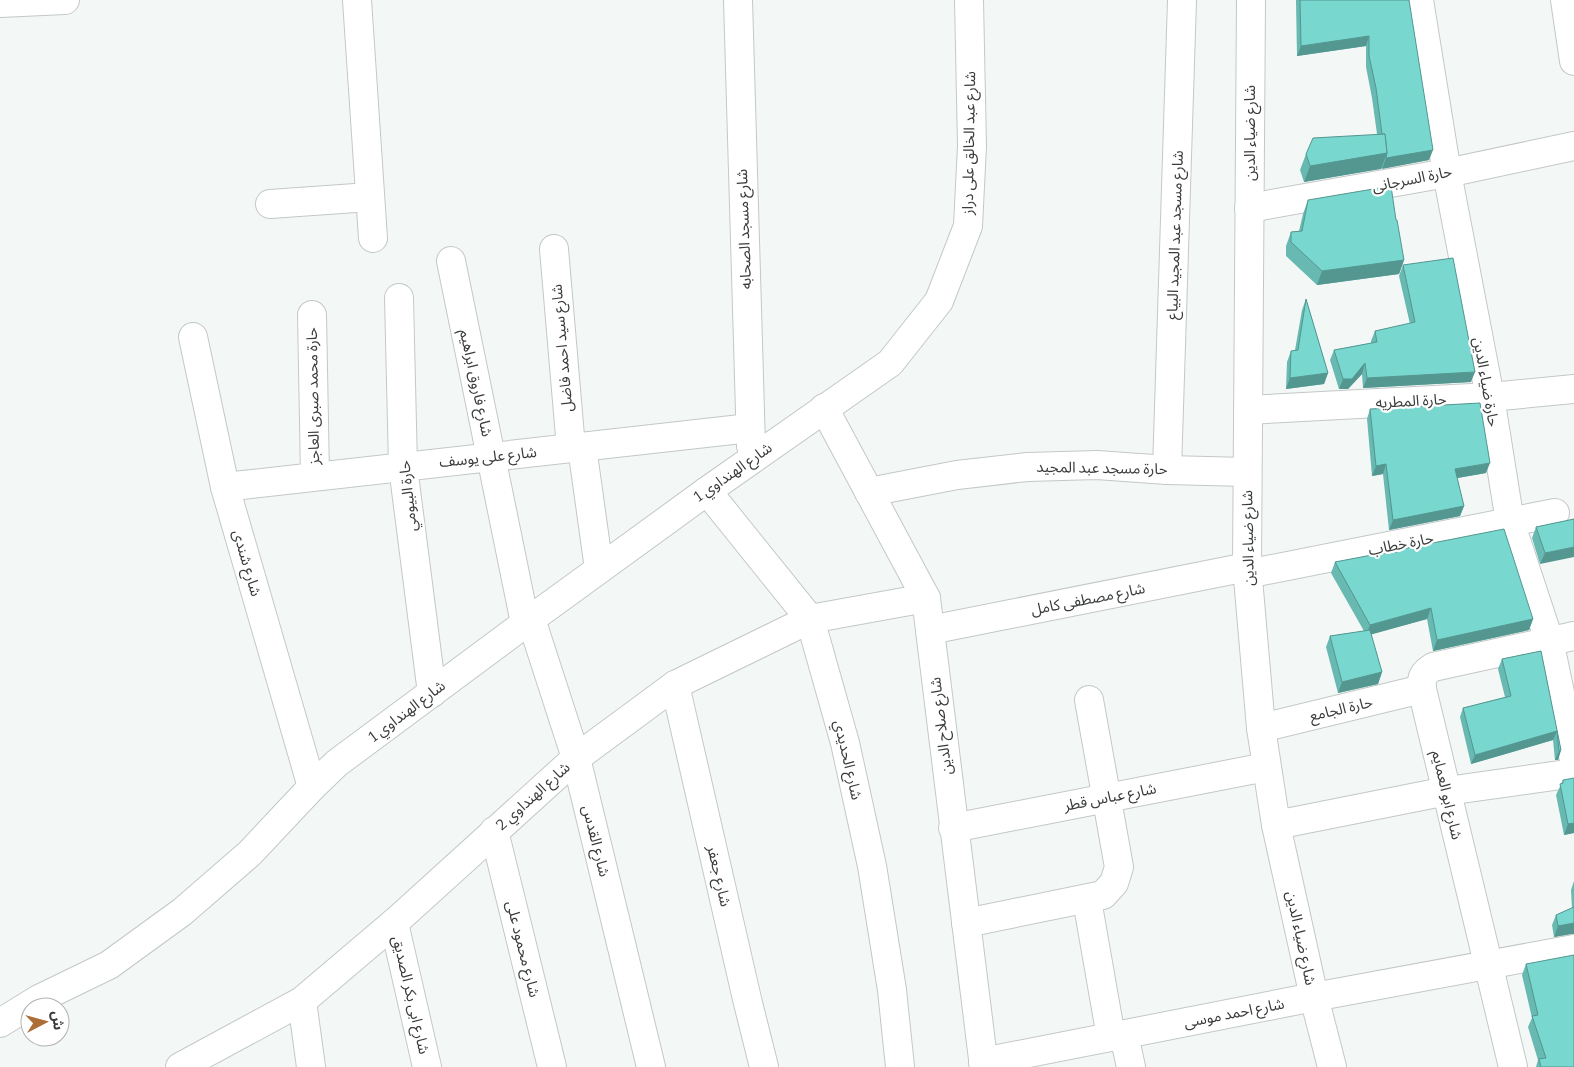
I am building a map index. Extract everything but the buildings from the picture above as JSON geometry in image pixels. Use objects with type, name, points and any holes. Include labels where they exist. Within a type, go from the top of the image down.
[{"type":"street","points":[[0,3],[66,0]]},
{"type":"street","points":[[357,0],[373,238]]},
{"type":"street","name":"شارع مسجد الصحابه","points":[[738,0],[752,459]]},
{"type":"street","name":"شارع عبد الخالق على دراز","points":[[824,408],[890,363],[940,301],[968,226],[972,146],[969,0]]},
{"type":"street","name":"شارع مسجد عبد المجيد البياع","points":[[1167,470],[1182,0]]},
{"type":"street","name":"شارع ضياء الدين","points":[[1251,0],[1247,571],[1260,728],[1266,767],[1276,825],[1314,997],[1332,1067]]},
{"type":"street","name":"حارة ضياء الدين","points":[[1419,0],[1447,173],[1490,397],[1510,522],[1562,638],[1574,760]]},
{"type":"street","points":[[1565,0],[1574,61]]},
{"type":"street","name":"حارة السرجانى","points":[[1249,208],[1447,173],[1574,146]]},
{"type":"street","points":[[270,204],[370,197]]},
{"type":"street","name":"شارع سيد احمد فاضل","points":[[554,249],[577,447],[599,569]]},
{"type":"street","name":"شارع فاروق ابراهيم","points":[[452,260],[528,621]]},
{"type":"street","name":"حارة البيومي","points":[[398,298],[403,466],[432,693]]},
{"type":"street","name":"حارة محمد صبرى العاجز","points":[[312,315],[315,476]]},
{"type":"street","name":"شارع شندى","points":[[193,337],[225,487],[312,787]]},
{"type":"street","name":"حارة المطريه","points":[[1248,410],[1490,397],[1574,389]]},
{"type":"street","name":"شارع الهنداوي 1","points":[[0,1023],[39,999],[108,965],[182,912],[250,853],[337,763],[599,569],[824,408]]},
{"type":"street","name":"شارع صلاح الدين","points":[[824,408],[926,598],[983,1065]]},
{"type":"street","name":"شارع على يوسف","points":[[225,487],[750,428]]},
{"type":"street","name":"حارة مسجد عبد المجيد","points":[[869,492],[956,474],[1027,467],[1097,465],[1167,470],[1247,472]]},
{"type":"street","name":"شارع الحديدي","points":[[707,491],[810,619],[845,743],[872,866],[892,990],[900,1067]]},
{"type":"street","name":"حارة خطاب","points":[[1247,571],[1555,513]]},
{"type":"street","name":"شارع مصطفى كامل","points":[[930,630],[1247,571]]},
{"type":"street","name":"شارع الهنداوي 2","points":[[180,1067],[302,1001],[394,923],[576,758],[675,685],[810,619],[926,598]]},
{"type":"street","name":"شارع القدس","points":[[528,621],[576,758],[651,1067]]},
{"type":"street","points":[[1422,689],[1422,680],[1425,672],[1433,667],[1562,638]]},
{"type":"street","name":"شارع جعفر","points":[[675,685],[764,1067]]},
{"type":"street","name":"حارة الجامع","points":[[1260,728],[1422,689]]},
{"type":"street","name":"شارع ابو العمايم","points":[[1422,689],[1513,1067]]},
{"type":"street","points":[[966,924],[1087,900],[1103,895],[1114,883],[1119,868],[1089,700]]},
{"type":"street","name":"شارع عباس قطر","points":[[953,828],[1266,767]]},
{"type":"street","points":[[1276,825],[1447,791],[1574,773]]},
{"type":"street","name":"شارع محمود على","points":[[494,831],[552,1067]]},
{"type":"street","points":[[1087,900],[1117,1036],[1131,1067]]},
{"type":"street","name":"شارع ابى بكر الصديق","points":[[394,923],[427,1067]]},
{"type":"street","name":"شارع احمد موسى","points":[[983,1065],[1314,997],[1574,948]]},
{"type":"street","points":[[302,1001],[311,1067]]}]
